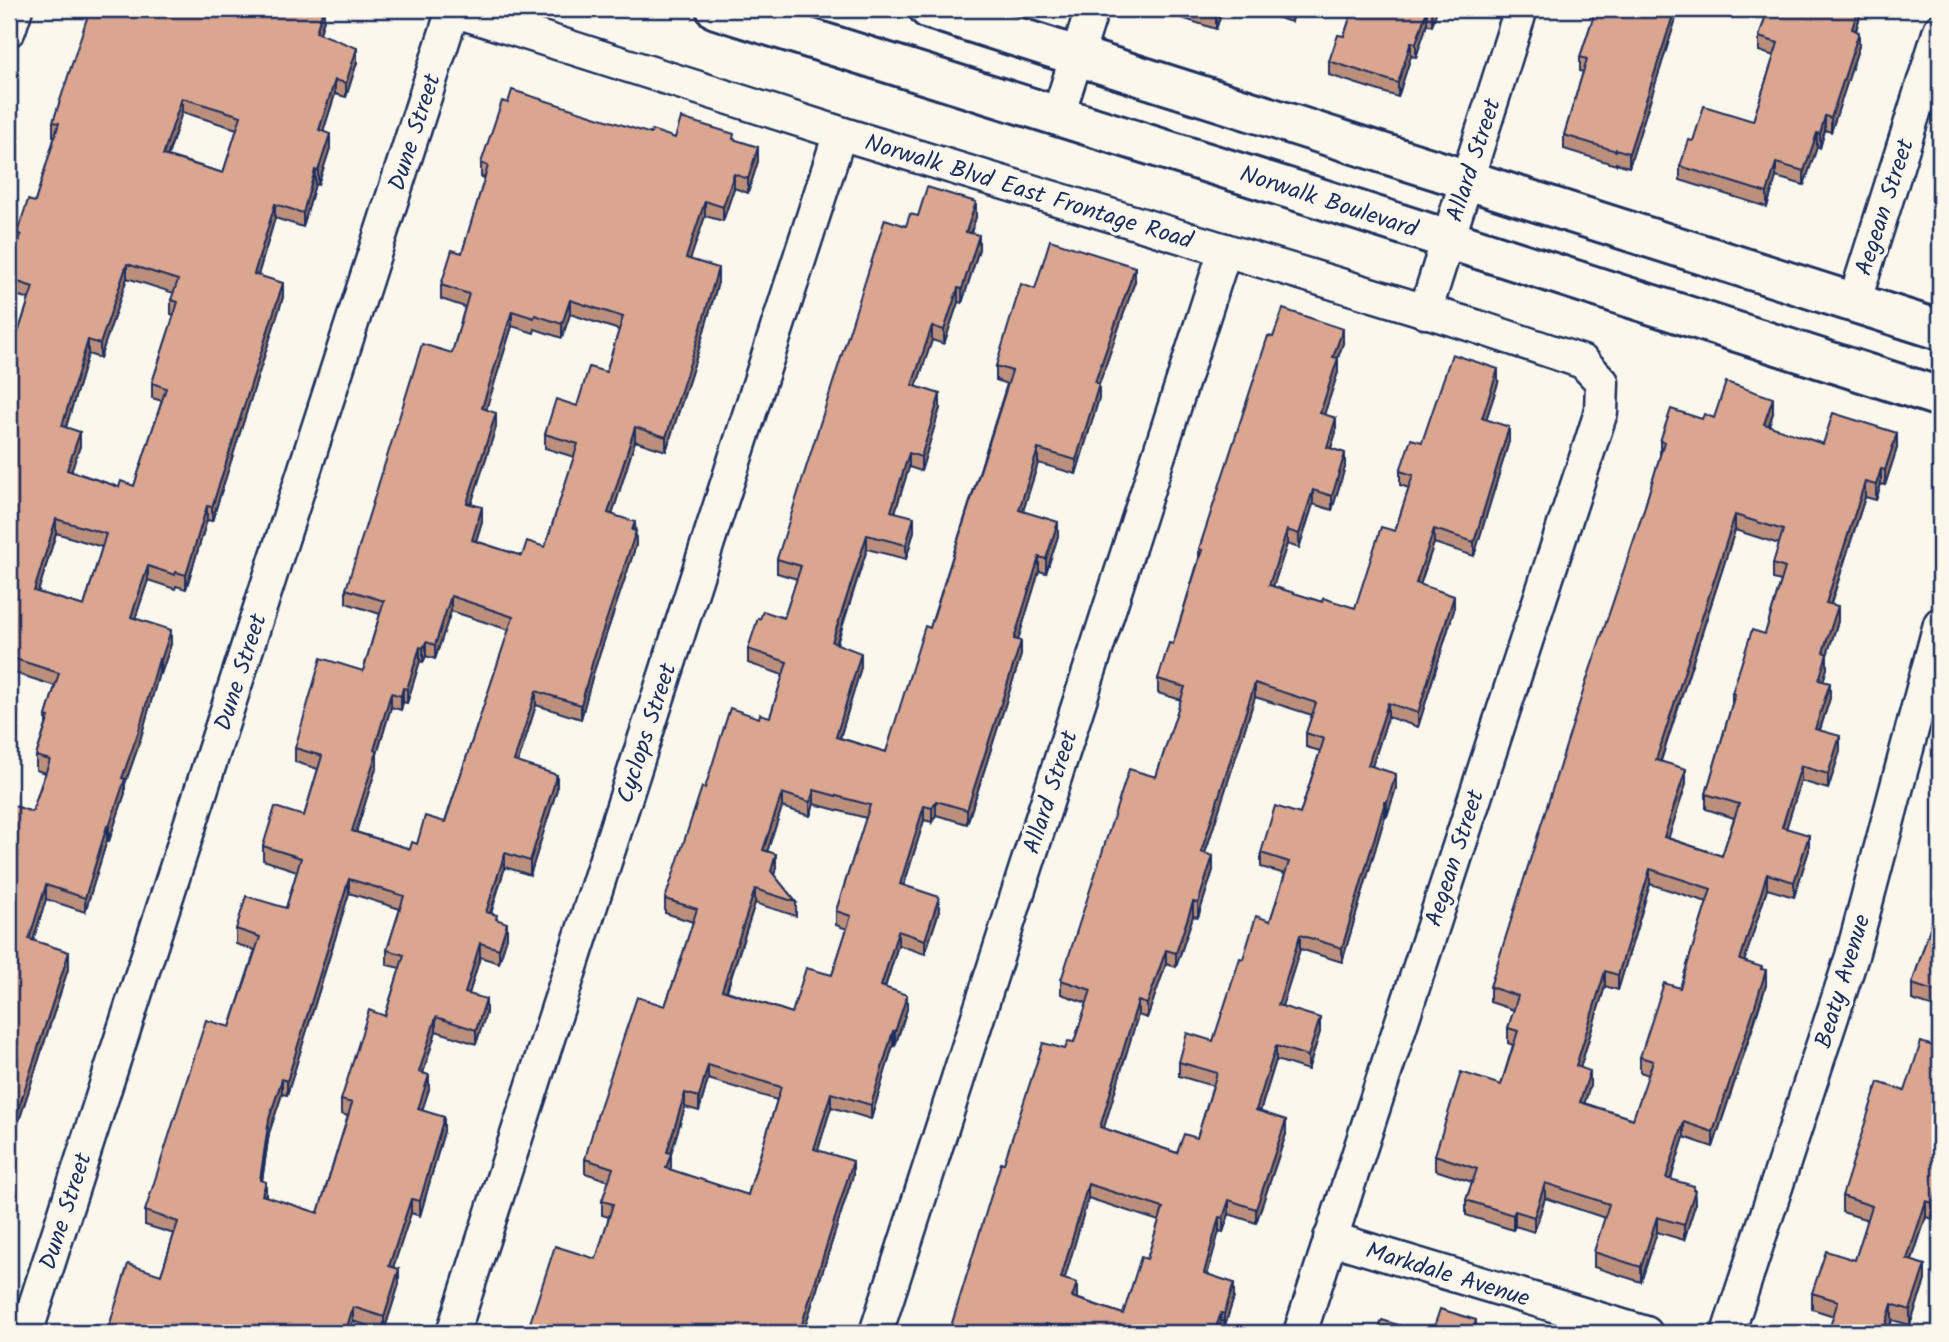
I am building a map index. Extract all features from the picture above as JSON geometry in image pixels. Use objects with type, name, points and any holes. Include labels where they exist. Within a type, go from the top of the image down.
[{"type":"main road","name":"Norwalk Boulevard","points":[[716,9],[1058,115],[1940,397]]},
{"type":"main road","points":[[929,9],[1940,330]]},
{"type":"street","points":[[9,30],[16,9]]},
{"type":"street","name":"Norwalk Blvd East Frontage Road","points":[[452,9],[840,133],[1583,362],[1602,382]]},
{"type":"street","name":"Dune Street","points":[[26,1333],[452,9]]},
{"type":"street","points":[[1058,115],[1092,9]]},
{"type":"street","name":"Allard Street","points":[[1425,312],[1521,9]]},
{"type":"street","name":"Aegean Street","points":[[1854,303],[1940,30]]},
{"type":"street","name":"Cyclops Street","points":[[453,1333],[840,133]]},
{"type":"street","name":"Allard Street","points":[[876,1333],[1224,250]]},
{"type":"street","name":"Aegean Street","points":[[1300,1333],[1601,412],[1602,382]]},
{"type":"street","name":"Beaty Avenue","points":[[1728,1333],[1852,956],[1940,624]]},
{"type":"street","name":"Markdale Avenue","points":[[1330,1238],[1646,1333]]},
{"type":"building","points":[[90,9],[323,9],[316,32],[357,48],[346,83],[335,80],[319,130],[330,134],[318,171],[315,170],[303,213],[275,204],[254,274],[283,283],[212,507],[207,506],[186,575],[176,572],[175,575],[148,566],[131,617],[171,630],[161,660],[159,659],[122,778],[125,779],[85,898],[46,885],[29,939],[69,952],[16,1116],[9,1114],[9,804],[32,812],[50,760],[36,756],[49,717],[46,716],[59,673],[9,657],[9,361],[33,287],[9,279],[9,272],[21,235],[17,233],[28,200],[35,202],[59,123],[53,122]],"holes":[[[182,98],[241,116],[223,173],[163,155]],[[127,264],[178,280],[171,300],[178,302],[152,383],[166,388],[134,486],[121,481],[119,487],[67,470],[80,432],[62,426],[88,340],[100,344]],[[56,519],[106,534],[84,606],[34,591]]]},
{"type":"building","points":[[1197,9],[1219,9],[1216,15]]},
{"type":"building","points":[[1353,9],[1433,9],[1432,12],[1427,10],[1416,43],[1411,42],[1398,83],[1329,61],[1338,35],[1344,36]]},
{"type":"building","points":[[1596,9],[1675,9],[1629,153],[1564,135],[1587,59],[1580,57]]},
{"type":"building","points":[[1768,9],[1858,9],[1852,29],[1859,32],[1831,118],[1825,116],[1804,171],[1776,163],[1767,193],[1680,166],[1689,140],[1693,141],[1704,106],[1753,121],[1778,43],[1759,37]]},
{"type":"building","points":[[512,90],[651,134],[652,130],[675,138],[681,118],[734,134],[733,139],[758,147],[748,179],[734,174],[723,207],[705,201],[686,258],[718,268],[666,437],[635,427],[608,513],[635,522],[632,530],[636,531],[593,660],[581,705],[536,691],[514,761],[557,775],[530,861],[505,853],[486,912],[497,915],[496,919],[507,923],[499,949],[480,943],[465,993],[486,999],[476,1030],[436,1017],[419,1072],[429,1075],[418,1109],[444,1117],[420,1201],[411,1199],[389,1266],[399,1269],[384,1317],[353,1307],[345,1333],[107,1333],[128,1264],[161,1275],[178,1222],[145,1211],[206,1020],[230,1027],[260,937],[236,929],[246,896],[286,908],[301,858],[263,846],[275,807],[304,816],[322,756],[295,748],[321,658],[363,671],[384,601],[346,589],[422,344],[452,353],[469,294],[441,285],[452,250],[462,253],[488,166],[481,163],[502,101],[508,103]],"holes":[[[570,300],[623,317],[606,372],[589,367],[577,406],[556,399],[545,434],[578,444],[545,547],[527,541],[522,556],[472,540],[482,507],[467,503],[496,413],[482,408],[512,311],[562,324]],[[451,596],[513,617],[445,822],[425,816],[417,844],[412,842],[410,849],[352,831],[377,751],[374,750],[391,693],[401,696],[403,688],[407,689],[420,647],[423,648],[426,642],[435,645]],[[349,879],[404,896],[387,950],[404,955],[385,1016],[369,1010],[341,1100],[352,1103],[318,1213],[262,1195],[266,1182],[260,1180],[269,1119],[282,1079],[287,1081]]]},
{"type":"building","points":[[927,187],[976,202],[966,232],[979,235],[962,289],[958,288],[944,330],[932,326],[912,385],[940,394],[921,457],[909,453],[891,511],[914,517],[906,545],[867,535],[832,642],[861,653],[836,737],[886,752],[925,626],[930,628],[1012,371],[996,366],[1021,284],[1035,289],[1050,240],[1135,267],[1095,382],[1099,384],[1076,460],[1038,449],[1019,510],[1058,522],[1046,559],[1039,557],[1014,639],[1021,641],[967,810],[936,801],[932,808],[924,806],[900,884],[939,897],[925,940],[898,931],[881,986],[907,995],[895,1032],[893,1031],[871,1105],[831,1093],[814,1149],[853,1161],[799,1333],[642,1333],[627,1328],[625,1333],[552,1333],[529,1326],[555,1246],[596,1259],[613,1204],[602,1201],[613,1168],[585,1159],[598,1113],[637,997],[665,1006],[676,975],[697,909],[665,899],[702,787],[705,788],[730,708],[759,718],[760,714],[770,717],[787,662],[748,649],[763,611],[784,618],[801,566],[777,559],[885,219],[906,226],[910,214],[918,216]],"holes":[[[814,790],[870,805],[836,911],[851,916],[832,975],[806,968],[792,1013],[722,990],[755,889],[796,902],[771,871],[776,854],[763,850],[782,793],[810,802]],[[708,1065],[781,1087],[748,1195],[666,1168],[671,1153],[667,1152],[685,1093],[699,1097]]]},
{"type":"building","points":[[1283,309],[1343,329],[1333,357],[1338,358],[1320,413],[1336,418],[1327,447],[1345,453],[1332,496],[1313,490],[1299,534],[1287,530],[1269,585],[1322,602],[1323,598],[1355,608],[1381,527],[1395,531],[1413,475],[1400,471],[1411,439],[1422,442],[1452,354],[1498,369],[1482,418],[1509,427],[1474,542],[1434,529],[1416,583],[1454,596],[1418,713],[1388,703],[1368,765],[1396,774],[1385,802],[1342,948],[1300,935],[1278,1005],[1320,1018],[1308,1056],[1276,1046],[1256,1110],[1286,1120],[1256,1209],[1229,1200],[1223,1218],[1219,1217],[1204,1273],[1234,1283],[1224,1314],[1221,1313],[1214,1333],[1074,1333],[1046,1324],[1043,1333],[949,1333],[1001,1163],[1004,1163],[1043,1043],[1065,1049],[1068,1041],[1074,1042],[1091,990],[1061,980],[1129,769],[1156,777],[1185,687],[1158,679],[1169,643],[1173,644],[1202,550],[1199,549],[1268,336],[1273,337]],"holes":[[[1255,683],[1316,703],[1306,733],[1324,739],[1300,814],[1275,806],[1261,853],[1289,862],[1270,921],[1256,916],[1213,1041],[1187,1033],[1179,1062],[1217,1073],[1197,1138],[1184,1134],[1177,1153],[1100,1127],[1138,1001],[1147,1004],[1166,950],[1176,953],[1193,902],[1198,903],[1213,856],[1201,852]],[[1088,1184],[1163,1208],[1147,1259],[1141,1257],[1123,1314],[1072,1297],[1077,1283],[1061,1278]]]},
{"type":"building","points":[[1726,382],[1773,398],[1764,424],[1823,444],[1833,413],[1897,433],[1885,470],[1881,469],[1876,485],[1865,482],[1826,603],[1838,606],[1823,652],[1827,654],[1819,680],[1830,683],[1815,729],[1840,736],[1828,774],[1801,766],[1782,827],[1809,835],[1794,882],[1767,874],[1740,960],[1766,970],[1755,1006],[1713,1132],[1684,1122],[1666,1178],[1694,1186],[1684,1225],[1657,1217],[1641,1267],[1594,1252],[1609,1204],[1545,1183],[1534,1217],[1515,1211],[1513,1215],[1466,1200],[1477,1169],[1435,1155],[1461,1072],[1501,1085],[1518,1031],[1508,1028],[1518,996],[1490,987],[1587,679],[1643,513],[1664,442],[1660,441],[1671,409],[1702,419],[1704,414],[1714,418]],"holes":[[[1735,515],[1783,530],[1773,564],[1785,568],[1765,634],[1752,630],[1732,693],[1735,694],[1706,794],[1739,804],[1722,856],[1664,837],[1686,769],[1656,760]],[[1650,869],[1711,889],[1680,988],[1664,983],[1640,1057],[1653,1061],[1633,1119],[1580,1102],[1590,1071],[1576,1066],[1605,971],[1618,975]]]},
{"type":"building","points":[[1940,897],[1940,993],[1912,984]]},
{"type":"building","points":[[1940,1025],[1940,1181],[1933,1203],[1926,1201],[1907,1259],[1925,1265],[1910,1310],[1892,1304],[1883,1333],[1828,1333],[1838,1301],[1812,1293],[1826,1251],[1855,1260],[1872,1206],[1842,1196],[1878,1082],[1905,1091],[1921,1042],[1933,1046]]},
{"type":"building","points":[[1440,1309],[1476,1320],[1473,1333],[1432,1333]]},
{"type":"building","points":[[1382,1320],[1424,1333],[1377,1333]]}]
